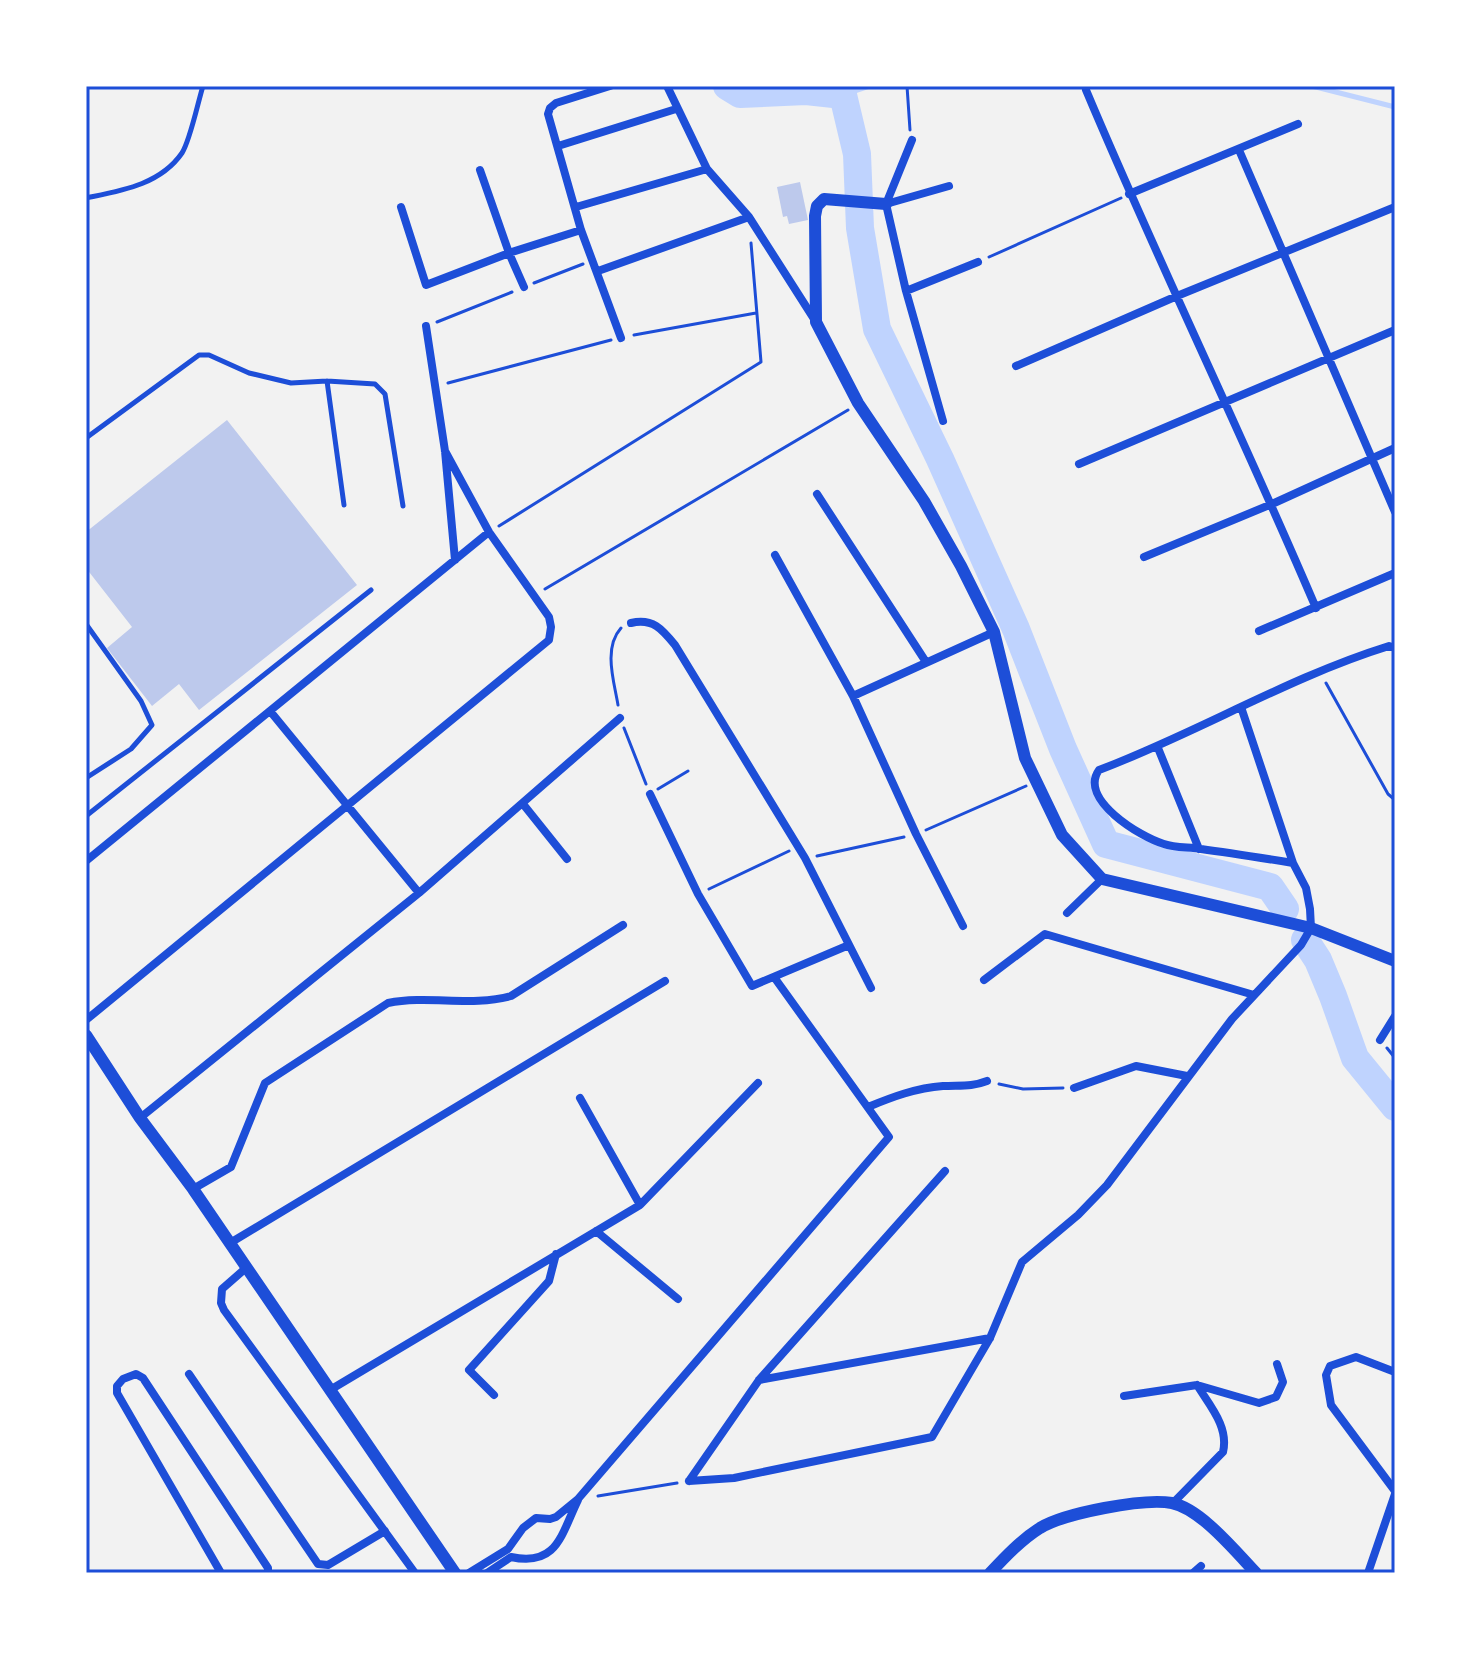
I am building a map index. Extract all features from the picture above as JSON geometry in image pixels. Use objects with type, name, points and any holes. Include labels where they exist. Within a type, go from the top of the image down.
[{"type":"street","points":[[610,86],[556,103],[550,108],[549,119],[581,230],[621,338]]},
{"type":"street","points":[[667,86],[707,169],[749,217],[816,322],[858,403],[924,501],[961,566],[994,632],[1025,758],[1062,835],[1102,879],[1311,928],[1395,961]]},
{"type":"street","points":[[1086,90],[1129,194],[1272,504],[1316,608]]},
{"type":"street","points":[[558,146],[676,109]]},
{"type":"street","points":[[1129,194],[1298,124]]},
{"type":"street","points":[[912,140],[886,204],[906,291],[943,421]]},
{"type":"street","points":[[1239,150],[1395,512]]},
{"type":"street","points":[[576,207],[707,169]]},
{"type":"street","points":[[480,170],[524,287]]},
{"type":"street","points":[[816,322],[817,206],[824,199],[886,204],[949,186]]},
{"type":"street","points":[[401,207],[426,285],[509,253],[581,230]]},
{"type":"street","points":[[1016,366],[1395,207]]},
{"type":"street","points":[[598,271],[749,217]]},
{"type":"street","points":[[906,291],[978,262]]},
{"type":"street","points":[[426,326],[445,451],[455,560]]},
{"type":"street","points":[[1079,464],[1395,330]]},
{"type":"street","points":[[1144,557],[1395,448]]},
{"type":"street","points":[[86,1020],[549,640],[549,617],[489,532],[445,451]]},
{"type":"street","points":[[817,494],[926,662]]},
{"type":"street","points":[[86,861],[489,532]]},
{"type":"street","points":[[775,555],[853,696],[916,834],[963,926]]},
{"type":"street","points":[[1259,631],[1395,573]]},
{"type":"street","points":[[631,623],[645,620],[656,625],[675,645],[805,858],[871,988]]},
{"type":"street","points":[[853,696],[994,632]]},
{"type":"street","points":[[1293,863],[1165,845],[1144,836],[1101,802],[1094,789],[1094,777],[1099,770],[1158,748],[1347,659],[1389,646],[1395,648]]},
{"type":"street","points":[[689,1481],[734,1478],[932,1437],[990,1338],[1022,1262],[1078,1215],[1107,1185],[1232,1019],[1301,945],[1311,928],[1306,888],[1293,863],[1241,707]]},
{"type":"street","points":[[270,711],[419,893]]},
{"type":"street","points":[[140,1118],[419,893],[620,718]]},
{"type":"street","points":[[1158,748],[1199,849]]},
{"type":"street","points":[[650,794],[698,894],[752,986],[849,945]]},
{"type":"street","points":[[523,804],[567,859]]},
{"type":"street","points":[[1067,913],[1102,879]]},
{"type":"street","points":[[193,1189],[231,1167],[265,1083],[388,1003],[410,999],[491,1001],[511,996],[623,925]]},
{"type":"street","points":[[984,980],[1045,934],[1254,995]]},
{"type":"street","points":[[487,1573],[509,1553],[513,1540],[536,1518],[550,1519],[578,1499],[889,1137],[774,977]]},
{"type":"street","points":[[230,1243],[665,981]]},
{"type":"street","points":[[1380,1040],[1395,1016]]},
{"type":"street","points":[[86,1035],[140,1118],[193,1189],[455,1573]]},
{"type":"street","points":[[1074,1088],[1136,1066],[1187,1076]]},
{"type":"street","points":[[868,1107],[903,1093],[987,1081]]},
{"type":"street","points":[[330,1390],[640,1205],[758,1083]]},
{"type":"street","points":[[580,1098],[640,1205]]},
{"type":"street","points":[[689,1481],[759,1380],[945,1171]]},
{"type":"street","points":[[596,1231],[678,1299]]},
{"type":"street","points":[[494,1395],[469,1370],[549,1281],[556,1253]]},
{"type":"street","points":[[246,1268],[222,1289],[224,1310],[415,1573]]},
{"type":"street","points":[[759,1380],[990,1338]]},
{"type":"street","points":[[1368,1573],[1395,1492],[1331,1405],[1326,1375],[1330,1366],[1356,1357],[1395,1372]]},
{"type":"street","points":[[1124,1396],[1197,1385],[1259,1403],[1276,1397],[1283,1382],[1277,1364]]},
{"type":"street","points":[[221,1573],[117,1393],[117,1386],[123,1379],[136,1374],[143,1378],[268,1568],[268,1573]]},
{"type":"street","points":[[189,1374],[318,1564],[328,1565],[385,1531]]},
{"type":"street","points":[[1173,1503],[1223,1452],[1226,1441],[1224,1431],[1197,1385]]},
{"type":"street","points":[[469,1573],[509,1553],[528,1561],[543,1558],[559,1540],[578,1499]]},
{"type":"street","points":[[990,1573],[1042,1527],[1089,1511],[1173,1503],[1199,1517],[1256,1573]]},
{"type":"street","points":[[550,1519],[556,1526],[559,1540]]},
{"type":"lane","points":[[86,198],[130,188],[158,176],[183,152],[203,86]]},
{"type":"lane","points":[[86,438],[199,355],[209,355],[249,373],[291,383],[327,381],[375,384],[385,394],[403,506]]},
{"type":"lane","points":[[327,381],[344,505]]},
{"type":"lane","points":[[86,816],[371,590]]},
{"type":"lane","points":[[86,624],[141,701],[152,725],[131,749],[86,778]]},
{"type":"path","points":[[907,86],[912,140]]},
{"type":"path","points":[[978,262],[1129,194]]},
{"type":"path","points":[[489,532],[761,362],[749,217]]},
{"type":"path","points":[[426,326],[594,260]]},
{"type":"path","points":[[436,386],[621,338],[756,313]]},
{"type":"path","points":[[534,595],[858,403]]},
{"type":"path","points":[[631,623],[614,636],[611,650],[620,718],[650,794],[688,771]]},
{"type":"path","points":[[1320,673],[1388,794],[1395,800]]},
{"type":"path","points":[[805,858],[916,834],[1036,781]]},
{"type":"path","points":[[698,894],[797,848]]},
{"type":"path","points":[[987,1081],[1023,1089],[1074,1088]]},
{"type":"path","points":[[578,1499],[689,1481]]},
{"type":"building","points":[[800,182],[808,220],[789,224],[787,216],[783,217],[777,187]]},
{"type":"building","points":[[227,420],[357,585],[199,710],[179,684],[152,706],[107,648],[132,627],[86,568],[86,532]]},
{"type":"waterway","points":[[727,86],[740,94],[806,91],[843,95],[857,154],[860,228],[877,329],[940,459],[1016,629],[1063,749],[1106,844],[1270,887],[1285,909]]},
{"type":"waterway","points":[[843,95],[870,86]]},
{"type":"waterway","points":[[1312,86],[1395,107]]},
{"type":"waterway","points":[[1305,940],[1318,960],[1355,1058],[1395,1107]]}]
